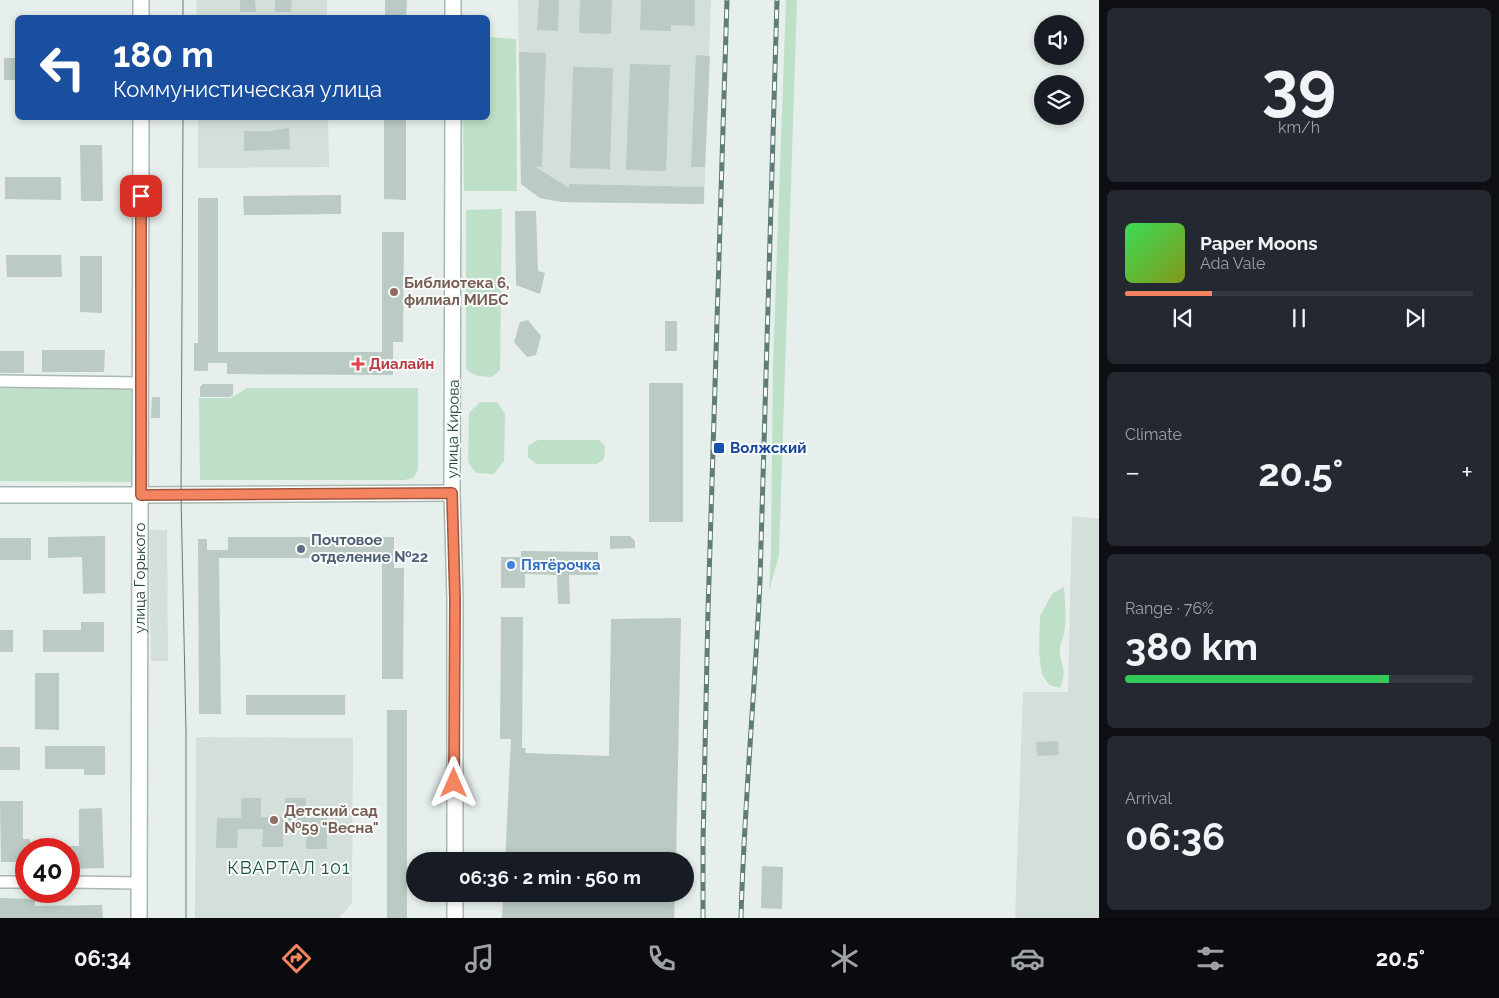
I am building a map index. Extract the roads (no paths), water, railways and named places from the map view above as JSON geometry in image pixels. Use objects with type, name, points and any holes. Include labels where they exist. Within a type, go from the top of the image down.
[{"type":"street","points":[[141,0],[141,15]]},
{"type":"street","points":[[453,0],[453,15]]},
{"type":"street","name":"улица Горького","points":[[139,918],[141,120]]},
{"type":"street","name":"улица Кирова","points":[[453,120],[452,493],[455,599],[454,852]]},
{"type":"street","points":[[0,381],[141,382]]},
{"type":"street","points":[[0,495],[452,493]]},
{"type":"street","points":[[0,882],[15,882]]},
{"type":"street","points":[[80,882],[139,883]]},
{"type":"street","points":[[455,902],[455,918]]},
{"type":"tram line","points":[[183,0],[183,15]]},
{"type":"tram line","points":[[183,120],[181,495],[186,732],[186,918]]},
{"type":"railway","points":[[703,918],[708,611],[727,0]]},
{"type":"railway","points":[[741,918],[760,580],[777,0]]},
{"type":"place","name":"Библиотека 6, филиал МИБС","points":[[394,292]]},
{"type":"place","name":"Диалайн","points":[[358,364]]},
{"type":"place","name":"Волжский","points":[[719,448]]},
{"type":"place","name":"Почтовое отделение №22","points":[[301,549]]},
{"type":"place","name":"Пятёрочка","points":[[511,565]]},
{"type":"place","name":"Детский сад №59 \"Весна\"","points":[[274,820]]},
{"type":"district","name":"КВАРТАЛ 101","points":[[289,868]]}]
